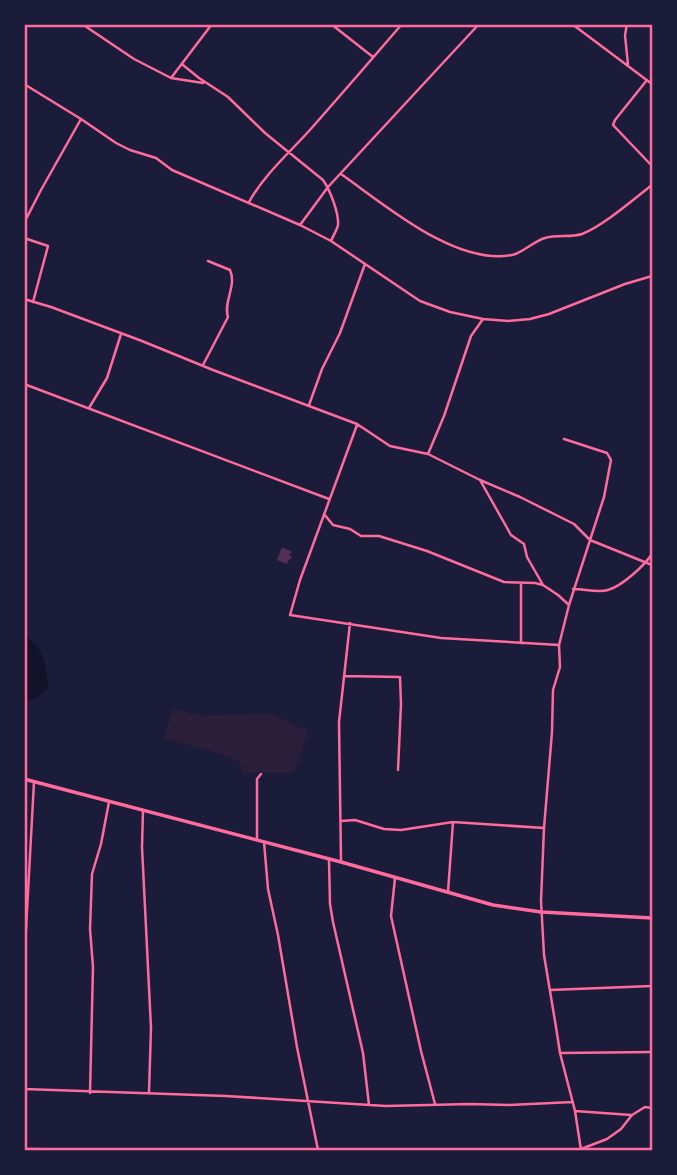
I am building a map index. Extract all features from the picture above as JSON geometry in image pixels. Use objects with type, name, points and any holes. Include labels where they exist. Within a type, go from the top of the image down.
[{"type":"street","points":[[82,24],[134,59],[171,78],[207,83]]},
{"type":"street","points":[[171,78],[212,24]]},
{"type":"street","points":[[331,24],[374,57]]},
{"type":"street","points":[[249,203],[258,187],[402,24]]},
{"type":"street","points":[[300,225],[328,187],[479,24]]},
{"type":"street","points":[[572,24],[653,84]]},
{"type":"street","points":[[627,24],[625,35],[628,65]]},
{"type":"street","points":[[183,65],[228,97],[260,129],[323,180],[335,207],[338,227],[331,241]]},
{"type":"street","points":[[647,80],[612,125],[653,166]]},
{"type":"street","points":[[24,83],[130,150],[156,158],[172,170],[331,241],[430,306],[483,319],[509,321],[549,314],[653,276]]},
{"type":"street","points":[[24,223],[81,119]]},
{"type":"street","points":[[341,174],[398,216],[440,240],[476,254],[504,256],[515,255],[543,238],[581,234],[653,185]]},
{"type":"street","points":[[24,238],[48,246],[33,302]]},
{"type":"street","points":[[203,365],[228,317],[226,311],[233,280],[230,270],[208,261]]},
{"type":"street","points":[[309,405],[365,264]]},
{"type":"street","points":[[24,299],[122,333],[357,424],[385,444],[428,454],[574,524],[590,540],[653,565]]},
{"type":"street","points":[[428,454],[471,336],[483,319]]},
{"type":"street","points":[[89,408],[107,378],[122,333]]},
{"type":"street","points":[[24,384],[329,499]]},
{"type":"street","points":[[357,424],[300,580],[290,615],[441,638],[559,645]]},
{"type":"street","points":[[564,439],[607,453],[611,457],[604,498],[573,589],[559,645],[560,667],[553,690],[544,828],[541,912],[544,955],[560,1053],[575,1111],[581,1150],[607,1139],[621,1129],[632,1115],[645,1107],[653,1108]]},
{"type":"street","points":[[480,480],[511,535],[524,544],[527,557],[543,585],[569,606]]},
{"type":"street","points":[[324,514],[333,525],[350,529],[360,536],[379,536],[427,551],[504,582],[543,585]]},
{"type":"street","points":[[653,522],[653,542]]},
{"type":"street","points":[[573,589],[608,590],[618,586],[647,563],[653,554]]},
{"type":"street","points":[[521,583],[521,643]]},
{"type":"street","points":[[341,862],[339,722],[350,623]]},
{"type":"street","points":[[344,676],[400,677],[398,769]]},
{"type":"street","points":[[257,840],[257,779],[261,774]]},
{"type":"street","points":[[24,779],[494,905],[541,912],[653,918]]},
{"type":"street","points":[[24,966],[34,782]]},
{"type":"street","points":[[90,1093],[92,874],[109,802]]},
{"type":"street","points":[[144,810],[142,847],[151,1028],[149,1093]]},
{"type":"street","points":[[341,821],[355,820],[384,829],[401,830],[453,822],[544,828]]},
{"type":"street","points":[[448,892],[453,822]]},
{"type":"street","points":[[264,842],[268,889],[318,1150]]},
{"type":"street","points":[[329,859],[332,922],[363,1053],[369,1105]]},
{"type":"street","points":[[395,878],[391,916],[435,1104]]},
{"type":"street","points":[[550,990],[653,986]]},
{"type":"street","points":[[560,1053],[653,1052]]},
{"type":"street","points":[[24,1089],[369,1105],[573,1102]]},
{"type":"street","points":[[575,1111],[632,1115]]},
{"type":"street","points":[[24,1113],[24,1121]]},
{"type":"street","points":[[24,1149],[128,1150]]},
{"type":"shaded area","points":[[25,635],[43,658],[48,688],[34,699],[25,700]]},
{"type":"shaded area","points":[[172,709],[201,715],[272,714],[308,731],[294,773],[242,773],[240,762],[211,751],[164,739]]},
{"type":"building","points":[[282,547],[292,552],[287,564],[277,560]]}]
